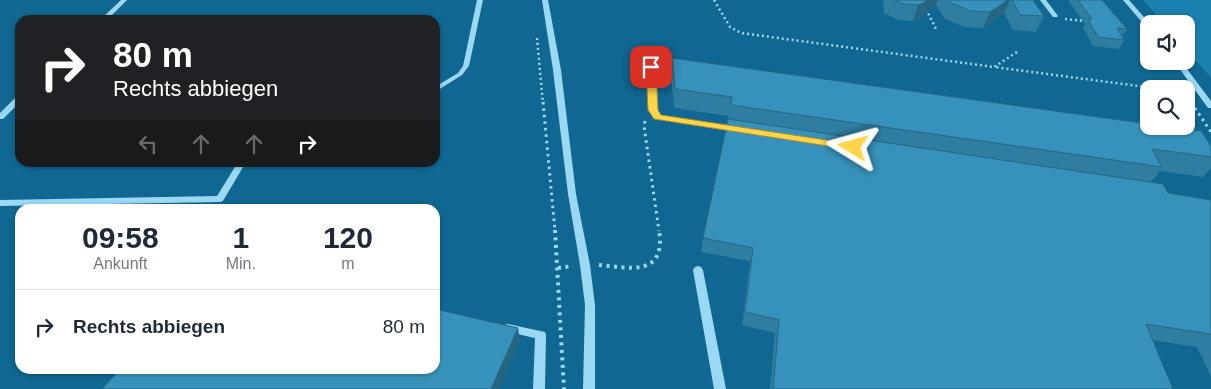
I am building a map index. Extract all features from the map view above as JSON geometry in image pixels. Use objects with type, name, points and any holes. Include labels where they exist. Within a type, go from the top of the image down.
[{"type":"street","points":[[108,15],[124,0]]},
{"type":"street","points":[[440,87],[460,74],[466,66],[480,0]]},
{"type":"street","points":[[545,0],[557,70],[590,305],[588,389]]},
{"type":"street","points":[[1043,0],[1055,16]]},
{"type":"street","points":[[1126,0],[1140,16]]},
{"type":"street","points":[[651,67],[653,110],[660,118],[749,131]]},
{"type":"street","points":[[1184,70],[1211,106]]},
{"type":"street","points":[[0,117],[15,103]]},
{"type":"street","points":[[0,203],[220,199],[239,167]]},
{"type":"street","points":[[698,270],[720,389]]},
{"type":"street","points":[[493,324],[541,335],[540,389]]},
{"type":"path","points":[[714,0],[730,27],[742,33],[1140,86]]},
{"type":"path","points":[[926,9],[937,31]]},
{"type":"path","points":[[1055,16],[1062,19],[1090,22]]},
{"type":"path","points":[[537,36],[558,268],[564,389]]},
{"type":"path","points":[[994,67],[1017,52]]},
{"type":"path","points":[[585,265],[646,267],[654,263],[659,255],[661,244],[644,126],[648,117],[656,115]]},
{"type":"shaded area","points":[[1143,0],[1211,0],[1211,78],[1195,59],[1195,15],[1156,15]]},
{"type":"building","points":[[895,0],[927,0],[918,5],[903,4]]},
{"type":"building","points":[[949,0],[1008,0],[990,12],[971,11],[951,3]]},
{"type":"building","points":[[1012,0],[1033,0],[1044,16],[1020,15]]},
{"type":"building","points":[[1078,0],[1102,0],[1127,29],[1117,28],[1124,40],[1098,37],[1088,19],[1092,19]]},
{"type":"building","points":[[672,58],[1140,123],[1140,135],[1195,135],[1195,130],[1201,131],[1211,146],[1211,157],[1152,149],[1162,167],[731,105],[732,97],[675,89]]},
{"type":"building","points":[[728,119],[1163,184],[1168,193],[1211,200],[1211,335],[1146,324],[1173,389],[773,389],[779,320],[745,312],[753,248],[703,238]]},
{"type":"building","points":[[440,310],[518,328],[491,389],[102,389],[116,374],[440,374]]},
{"type":"route","points":[[651,67],[653,110],[660,118],[853,147]]}]
